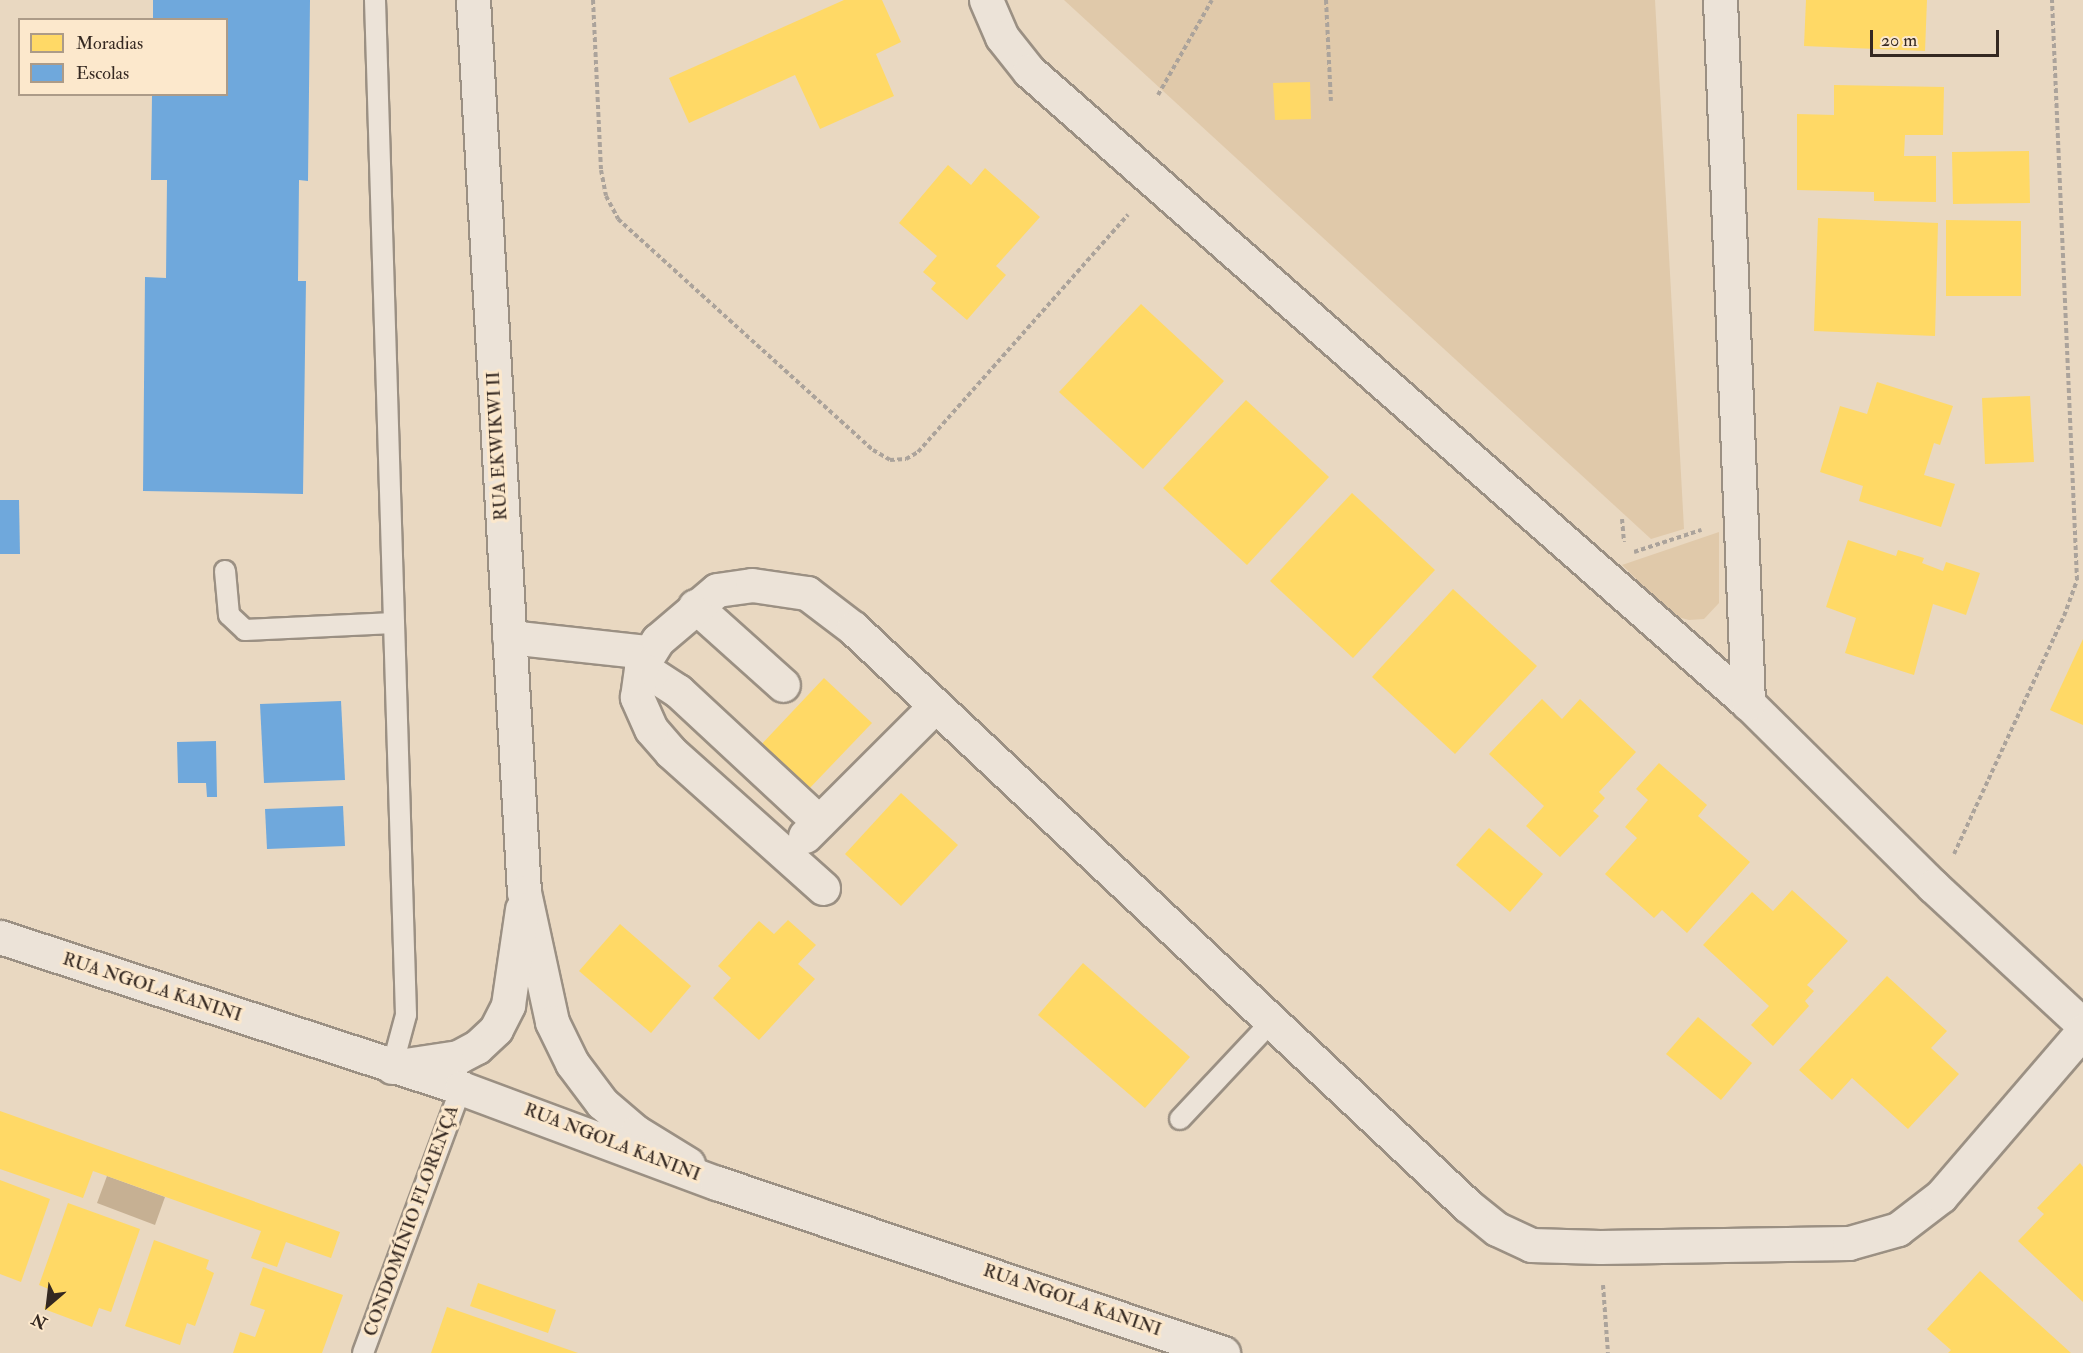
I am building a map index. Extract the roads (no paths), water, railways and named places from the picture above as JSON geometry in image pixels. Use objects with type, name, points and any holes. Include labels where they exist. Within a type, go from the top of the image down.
[{"type":"street","name":"RUA EKWIKWI II","points":[[473,0],[524,892],[552,1022],[572,1063],[602,1103],[636,1132],[717,1183]]},
{"type":"street","points":[[987,0],[1002,37],[1029,71],[1748,703],[1933,886],[2083,1025]]},
{"type":"street","points":[[1720,0],[1748,703]]},
{"type":"street","points":[[823,888],[671,752],[651,729],[637,697],[645,660],[695,606],[717,591],[752,585],[807,594],[853,627],[934,707],[1497,1229],[1531,1245],[1600,1248],[1850,1243],[1898,1229],[1941,1196],[2083,1031]]},
{"type":"street","points":[[695,606],[783,685]]},
{"type":"street","points":[[509,637],[645,660],[819,822]]},
{"type":"street","points":[[786,854],[934,707]]},
{"type":"street","name":"RUA EKWIKWI II","points":[[392,1067],[458,1058],[477,1047],[496,1029],[508,1005],[524,892]]},
{"type":"street","name":"RUA NGOLA KANINI","points":[[0,937],[461,1088],[717,1183],[1223,1353]]},
{"type":"street","points":[[1123,1318],[1173,1353]]},
{"type":"lane","points":[[375,0],[406,1015],[392,1067]]},
{"type":"lane","points":[[225,571],[229,615],[245,630],[394,623]]},
{"type":"lane","points":[[1180,1119],[1272,1022]]},
{"type":"lane","name":"CONDOMÍNIO FLORENÇA","points":[[363,1353],[461,1088]]}]
